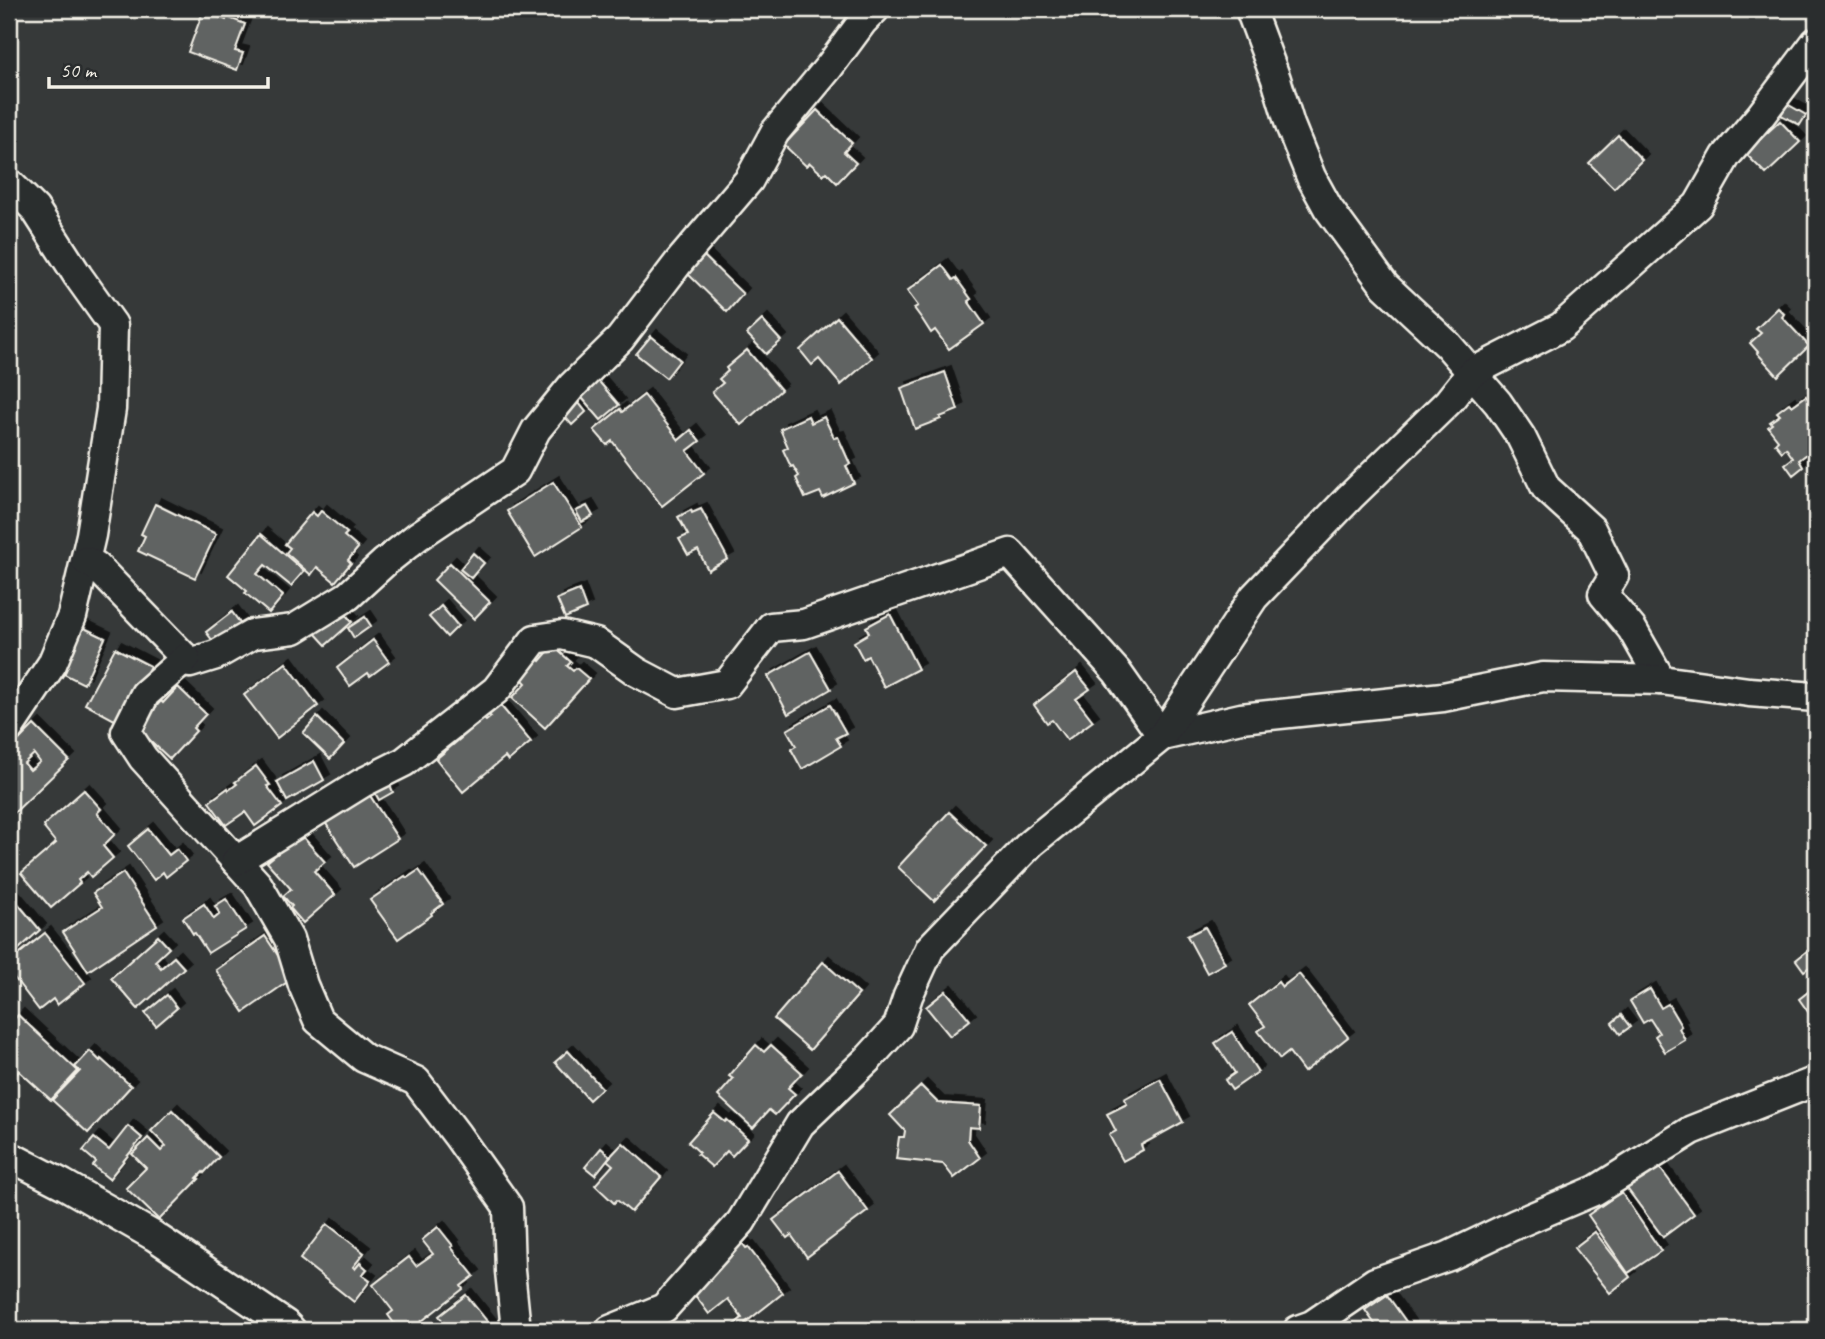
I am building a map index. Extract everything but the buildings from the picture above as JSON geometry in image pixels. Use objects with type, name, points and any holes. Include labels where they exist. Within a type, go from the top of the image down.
[{"type":"street","points":[[86,561],[96,566],[190,663],[216,655],[253,634],[294,629],[348,596],[418,536],[514,471],[536,430],[572,386],[620,339],[679,262],[750,180],[775,132],[829,67],[863,20],[875,9]]},
{"type":"street","points":[[1250,9],[1290,125],[1311,177],[1328,208],[1384,286],[1448,345],[1498,403],[1521,437],[1546,488],[1591,529],[1614,576],[1603,594],[1632,629],[1661,680]]},
{"type":"street","points":[[610,1330],[664,1308],[741,1222],[800,1124],[869,1058],[898,1026],[908,996],[930,948],[1031,843],[1162,736],[1254,597],[1350,497],[1448,402],[1471,373],[1561,327],[1698,205],[1726,156],[1816,42]]},
{"type":"street","points":[[9,183],[35,209],[113,325],[111,409],[92,535],[72,616],[52,664],[9,728]]},
{"type":"street","points":[[236,861],[422,749],[496,690],[535,639],[562,635],[596,643],[637,672],[677,693],[727,684],[771,626],[804,624],[1010,553],[1117,672],[1162,736]]},
{"type":"street","points":[[186,658],[145,694],[126,732],[143,758],[258,885],[289,939],[303,985],[318,1020],[364,1058],[416,1081],[508,1207],[510,1271],[516,1330]]},
{"type":"street","points":[[1162,736],[1241,718],[1443,697],[1543,677],[1661,680],[1749,692],[1816,697]]},
{"type":"street","points":[[1298,1330],[1312,1325],[1375,1282],[1449,1256],[1596,1190],[1692,1130],[1816,1081]]},
{"type":"street","points":[[9,1156],[154,1236],[291,1330]]}]
